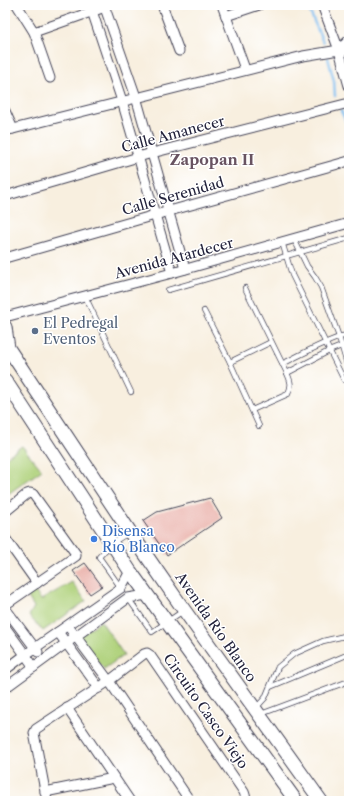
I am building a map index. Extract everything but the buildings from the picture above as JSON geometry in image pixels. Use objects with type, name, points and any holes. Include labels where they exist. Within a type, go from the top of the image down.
[{"type":"street","points":[[17,5],[34,32],[50,78]]},
{"type":"street","points":[[162,5],[179,51]]},
{"type":"street","points":[[222,5],[245,69]]},
{"type":"street","points":[[226,16],[259,5]]},
{"type":"street","points":[[322,5],[339,50],[349,86]]},
{"type":"street","points":[[34,32],[91,8],[104,6],[136,97],[185,269]]},
{"type":"street","points":[[91,8],[122,101],[172,273]]},
{"type":"street","points":[[339,50],[349,40]]},
{"type":"street","points":[[5,110],[9,130],[245,69],[303,56],[339,50],[349,51]]},
{"type":"street","name":"Calle Amanecer","points":[[5,196],[152,153],[349,103]]},
{"type":"street","name":"Calle Serenidad","points":[[5,258],[349,161]]},
{"type":"street","name":"Avenida Atardecer","points":[[5,317],[349,225]]},
{"type":"street","name":"Avenida Río Blanco","points":[[5,327],[6,349],[130,532],[257,712],[316,799]]},
{"type":"street","points":[[5,380],[130,571],[296,801]]},
{"type":"street","points":[[5,512],[27,494],[33,494],[76,554],[74,558],[5,605]]},
{"type":"street","points":[[5,538],[37,583]]},
{"type":"street","points":[[5,670],[121,588],[130,571]]},
{"type":"street","points":[[5,688],[128,598],[147,595]]},
{"type":"street","points":[[5,608],[43,660]]},
{"type":"street","points":[[68,626],[109,681],[190,801]]},
{"type":"street","points":[[5,628],[34,667]]},
{"type":"street","points":[[58,632],[99,688]]},
{"type":"street","name":"Circuito Casco Viejo","points":[[46,797],[34,733],[36,729],[99,688],[144,654],[148,653],[246,795],[244,801]]},
{"type":"street","points":[[67,708],[130,801]]},
{"type":"street","points":[[46,797],[114,778]]},
{"type":"lane","points":[[168,290],[349,238]]},
{"type":"lane","points":[[294,239],[307,266],[321,286],[349,371]]},
{"type":"lane","points":[[282,242],[292,275],[325,343],[344,380],[349,378]]},
{"type":"lane","points":[[245,288],[282,364],[291,388],[288,394],[252,410]]},
{"type":"lane","points":[[84,296],[131,392]]},
{"type":"lane","points":[[204,311],[230,362],[259,426]]},
{"type":"lane","points":[[282,364],[325,343],[349,334]]},
{"type":"lane","points":[[230,362],[271,342]]},
{"type":"lane","points":[[286,373],[341,345],[349,343]]},
{"type":"lane","points":[[121,588],[99,558],[112,544],[130,532]]},
{"type":"lane","points":[[128,598],[152,632],[184,610]]},
{"type":"lane","points":[[257,712],[265,698],[278,667],[294,654],[323,641],[349,635]]},
{"type":"lane","points":[[270,687],[349,654]]},
{"type":"lane","points":[[257,712],[349,681]]},
{"type":"green space","points":[[22,446],[42,470],[5,496],[5,458]]},
{"type":"green space","points":[[72,582],[86,601],[43,631],[29,616],[34,607],[26,594],[34,590],[41,600]]},
{"type":"green space","points":[[101,621],[124,655],[104,669],[78,637]]},
{"type":"waterway","points":[[307,5],[323,42]]},
{"type":"waterway","points":[[328,58],[334,81],[335,96]]},
{"type":"waterway","points":[[341,111],[349,128]]},
{"type":"place","name":"El Pedregal Eventos","points":[[35,331]]},
{"type":"place","name":"Disensa Río Blanco","points":[[94,539]]},
{"type":"district","name":"Zapopan II","points":[[212,160]]}]
